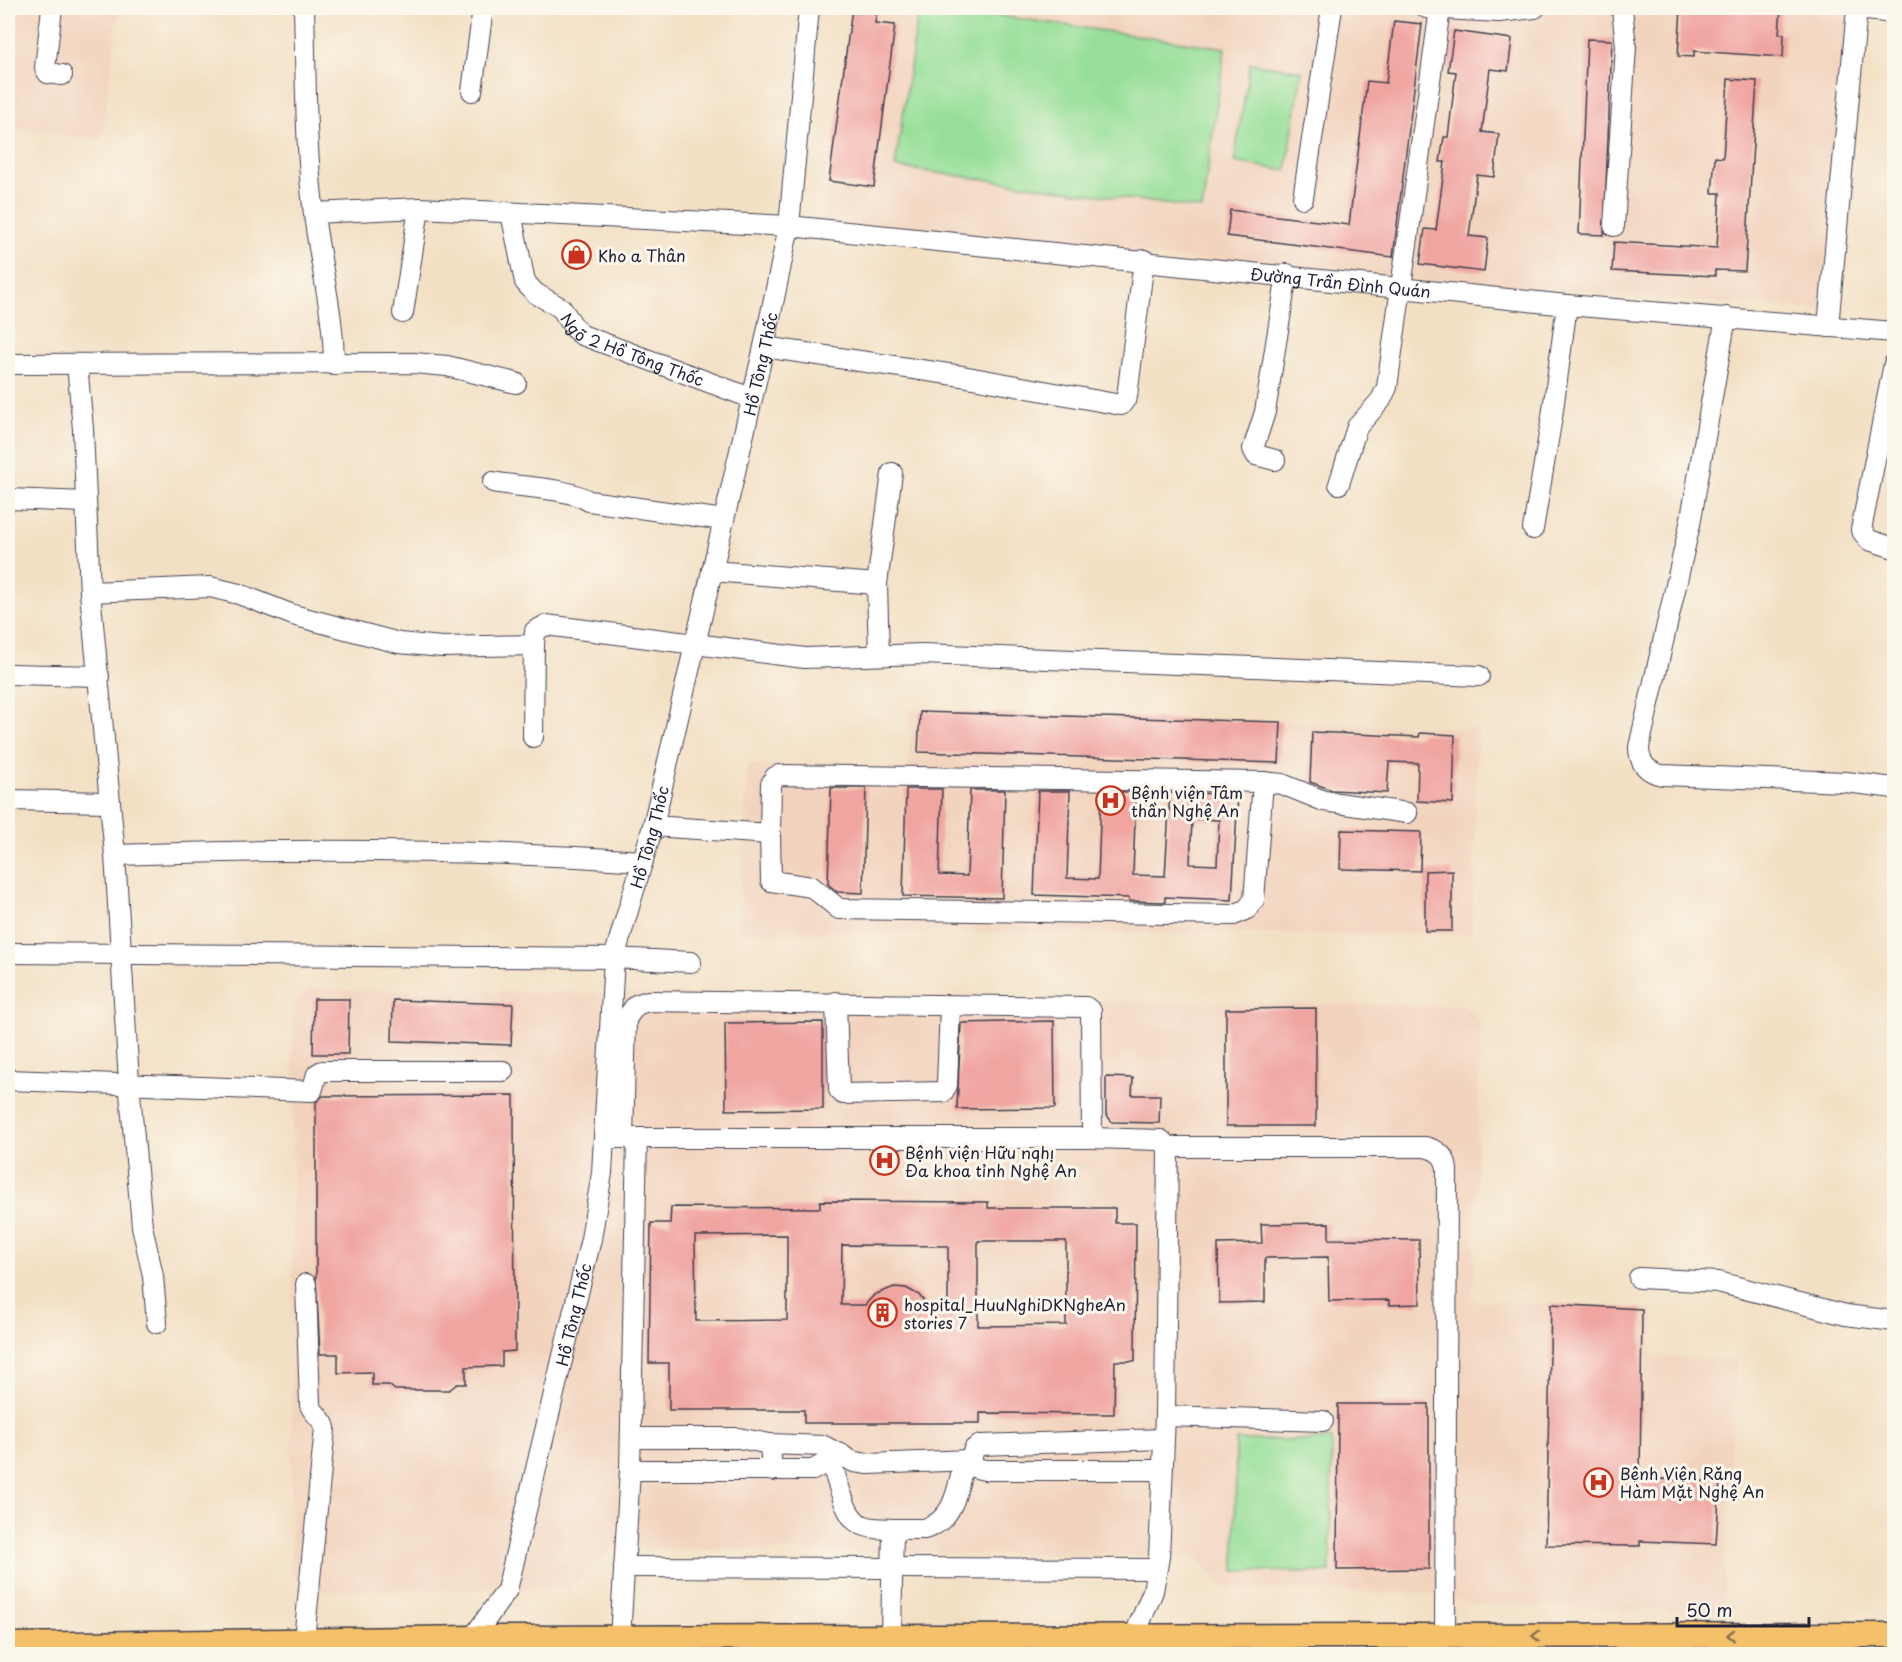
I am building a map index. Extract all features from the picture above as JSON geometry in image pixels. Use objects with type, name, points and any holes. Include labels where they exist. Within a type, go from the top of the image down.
[{"type":"main road","points":[[8,1645],[304,1640],[467,1646],[620,1639],[891,1637],[1133,1647],[1445,1636],[1477,1645],[1894,1635]]},
{"type":"street","points":[[52,8],[45,68],[48,73],[62,75]]},
{"type":"street","points":[[304,8],[305,94],[314,213],[333,335],[334,365]]},
{"type":"street","points":[[472,91],[483,8]]},
{"type":"street","name":"Hồ Tông Thốc","points":[[467,1646],[507,1590],[598,1207],[622,1138],[614,957],[653,826],[764,347],[789,226],[809,8]]},
{"type":"street","points":[[1303,198],[1332,8]]},
{"type":"street","points":[[1339,484],[1357,427],[1381,400],[1387,387],[1433,8],[1499,12],[1535,8]]},
{"type":"street","points":[[1614,226],[1626,47],[1623,8]]},
{"type":"street","points":[[1828,327],[1857,8],[1894,13]]},
{"type":"street","points":[[403,313],[419,208]]},
{"type":"street","name":"Đường Trần Đình Quán","points":[[314,213],[419,208],[789,226],[1287,274],[1567,305],[1894,332]]},
{"type":"street","name":"Ngõ 2 Hồ Tông Thốc","points":[[511,213],[522,274],[535,293],[561,308],[582,335],[751,398]]},
{"type":"street","points":[[764,347],[962,376],[1121,405],[1127,397],[1144,260]]},
{"type":"street","points":[[1275,460],[1256,455],[1253,450],[1265,412],[1287,274]]},
{"type":"street","points":[[1533,529],[1553,410],[1567,305]]},
{"type":"street","points":[[1726,317],[1690,524],[1639,747],[1640,758],[1649,771],[1662,775],[1846,782],[1894,788]]},
{"type":"street","points":[[8,364],[431,364],[516,383]]},
{"type":"street","points":[[77,364],[90,592],[115,855],[129,1082],[142,1226],[153,1276],[157,1323]]},
{"type":"street","points":[[1894,364],[1861,530],[1869,540],[1894,548]]},
{"type":"street","points":[[879,655],[877,584],[892,473]]},
{"type":"street","points":[[492,482],[525,488],[575,492],[590,501],[724,520]]},
{"type":"street","points":[[8,499],[86,502]]},
{"type":"street","points":[[712,571],[877,584]]},
{"type":"street","points":[[90,592],[210,587],[239,594],[293,615],[399,643],[442,647],[534,645]]},
{"type":"street","points":[[533,737],[534,645],[536,631],[546,625],[805,658],[923,654],[1479,676]]},
{"type":"street","points":[[8,674],[99,676]]},
{"type":"street","points":[[1263,782],[1255,895],[1247,909],[1234,915],[839,909],[812,887],[771,881],[771,784],[775,777],[779,776],[1263,782],[1282,784],[1324,801],[1407,813]]},
{"type":"street","points":[[8,800],[109,802]]},
{"type":"street","points":[[653,826],[770,834]]},
{"type":"street","points":[[115,855],[261,849],[476,852],[643,861]]},
{"type":"street","points":[[8,953],[614,957],[691,962]]},
{"type":"street","points":[[620,1639],[631,1438],[622,1138],[625,1026],[628,1013],[636,1005],[648,1001],[836,1002],[950,1007],[1090,1009],[1092,1138]]},
{"type":"street","points":[[836,1002],[839,1089],[843,1094],[943,1092],[947,1085],[950,1007]]},
{"type":"street","points":[[8,1080],[129,1082],[302,1090],[314,1089],[317,1074],[322,1071],[504,1071]]},
{"type":"street","points":[[622,1138],[1092,1138],[1161,1140],[1168,1147],[1425,1147],[1435,1149],[1444,1159],[1447,1170],[1445,1636]]},
{"type":"street","points":[[1133,1647],[1153,1591],[1159,1557],[1165,1416],[1168,1147]]},
{"type":"street","points":[[1639,1278],[1718,1282],[1846,1315],[1894,1321]]},
{"type":"street","points":[[304,1640],[325,1428],[310,1405],[306,1284]]},
{"type":"street","points":[[1165,1416],[1323,1421]]},
{"type":"street","points":[[631,1438],[738,1438],[770,1444],[816,1445],[836,1458],[868,1464],[967,1460],[976,1468],[984,1470],[1162,1470]]},
{"type":"street","points":[[836,1458],[849,1516],[864,1527],[924,1529],[932,1527],[946,1516],[956,1497],[967,1460],[974,1449],[980,1445],[1164,1439]]},
{"type":"street","points":[[770,1444],[772,1470]]},
{"type":"street","points":[[630,1470],[813,1470],[836,1458]]},
{"type":"street","points":[[891,1637],[893,1528]]},
{"type":"street","points":[[624,1567],[892,1570],[1156,1569]]},
{"type":"shaded area","points":[[8,8],[119,8],[102,140],[8,127]]},
{"type":"shaded area","points":[[852,8],[1854,8],[1830,310],[1402,280],[822,223]]},
{"type":"shaded area","name":"Bệnh viện Tâm thần Nghệ An","points":[[910,709],[1478,729],[1472,934],[739,932],[747,764],[909,770]]},
{"type":"shaded area","name":"Bệnh viện Hữu nghị Đa khoa tỉnh Nghệ An","points":[[310,989],[1464,1006],[1481,1021],[1473,1300],[1653,1309],[1652,1356],[1736,1360],[1723,1613],[1467,1604],[1445,1594],[1227,1588],[1196,1557],[611,1548],[569,1589],[316,1591],[291,1573],[293,1002]]},
{"type":"green space","points":[[919,8],[944,8],[1225,48],[1202,209],[895,167]]},
{"type":"green space","points":[[1250,63],[1302,71],[1286,171],[1234,162]]},
{"type":"green space","points":[[1236,1440],[1332,1440],[1330,1572],[1235,1571]]},
{"type":"building","points":[[852,8],[877,8],[875,23],[895,25],[874,187],[829,181]]},
{"type":"building","points":[[1681,8],[1781,8],[1779,34],[1784,34],[1783,57],[1694,51],[1694,57],[1678,56]]},
{"type":"building","points":[[1394,21],[1422,24],[1393,257],[1227,236],[1230,210],[1349,225],[1367,81],[1386,83]]},
{"type":"building","points":[[1454,31],[1512,39],[1508,71],[1490,69],[1482,132],[1499,134],[1494,177],[1477,175],[1469,236],[1488,238],[1484,272],[1420,264],[1425,229],[1436,230],[1445,162],[1440,162],[1444,137],[1448,137],[1456,72],[1448,71]]},
{"type":"building","points":[[1587,39],[1612,40],[1604,235],[1579,234]]},
{"type":"building","points":[[1728,79],[1757,81],[1745,271],[1715,270],[1715,276],[1612,271],[1614,242],[1717,248],[1720,193],[1712,193],[1715,157],[1723,158]]},
{"type":"building","points":[[920,712],[1281,722],[1279,763],[918,752]]},
{"type":"building","points":[[1312,732],[1419,737],[1420,733],[1455,735],[1453,803],[1417,801],[1418,763],[1389,762],[1387,793],[1332,790],[1310,782]]},
{"type":"building","points":[[831,788],[866,788],[863,893],[837,892],[828,884]]},
{"type":"building","points":[[906,789],[942,789],[939,875],[967,876],[970,790],[1005,790],[1002,898],[903,896]]},
{"type":"building","points":[[1038,791],[1070,791],[1067,878],[1098,879],[1101,792],[1136,792],[1133,875],[1165,876],[1170,793],[1238,794],[1232,900],[1165,897],[1165,902],[1129,901],[1129,898],[1034,895]],"holes":[[[1192,819],[1219,820],[1217,865],[1190,864]]]},
{"type":"building","points":[[1341,830],[1421,832],[1420,871],[1340,869]]},
{"type":"building","points":[[1452,870],[1452,931],[1425,931],[1425,871]]},
{"type":"building","points":[[314,999],[349,999],[348,1054],[313,1054]]},
{"type":"building","points":[[393,1000],[513,1004],[511,1045],[392,1041]]},
{"type":"building","points":[[1316,1008],[1316,1126],[1226,1126],[1226,1009]]},
{"type":"building","points":[[1054,1021],[1055,1108],[957,1109],[961,1023]]},
{"type":"building","points":[[823,1022],[823,1109],[726,1110],[725,1023]]},
{"type":"building","points":[[1106,1077],[1133,1078],[1132,1095],[1160,1095],[1159,1123],[1112,1122],[1106,1114]]},
{"type":"building","points":[[514,1095],[515,1351],[502,1352],[502,1366],[466,1367],[466,1384],[457,1384],[449,1390],[395,1390],[389,1385],[372,1385],[372,1372],[338,1373],[338,1354],[320,1354],[316,1278],[316,1102],[323,1096]]},
{"type":"building","name":"hospital_HuuNghiDKNgheAn stories 7","points":[[820,1201],[988,1202],[988,1208],[1115,1208],[1115,1223],[1136,1223],[1135,1361],[1115,1361],[1114,1414],[980,1413],[980,1423],[804,1423],[804,1410],[669,1410],[669,1363],[649,1363],[651,1223],[670,1223],[671,1207],[820,1208]],"holes":[[[787,1235],[787,1320],[696,1321],[695,1236]],[[978,1241],[1066,1241],[1066,1325],[978,1326]],[[842,1245],[948,1246],[948,1306],[928,1306],[919,1295],[906,1288],[894,1287],[874,1295],[865,1305],[841,1305]]]},
{"type":"building","points":[[1329,1223],[1329,1239],[1419,1240],[1420,1304],[1389,1305],[1389,1300],[1329,1301],[1328,1257],[1265,1258],[1265,1302],[1219,1303],[1218,1244],[1262,1243],[1261,1224]]},
{"type":"building","points":[[1551,1304],[1642,1309],[1640,1478],[1720,1482],[1716,1544],[1640,1541],[1640,1546],[1546,1545]]},
{"type":"building","points":[[1338,1404],[1429,1404],[1429,1569],[1337,1570]]},
{"type":"place","name":"Kho a Thân","points":[[577,255]]},
{"type":"place","name":"Bệnh viện Tâm thần Nghệ An","points":[[1110,801]]},
{"type":"place","name":"Bệnh viện Hữu nghị Đa khoa tỉnh Nghệ An","points":[[884,1161]]},
{"type":"place","name":"hospital_HuuNghiDKNgheAn stories 7","points":[[883,1313]]},
{"type":"place","name":"Bệnh Viện Răng Hàm Mặt Nghệ An","points":[[1599,1482]]}]
